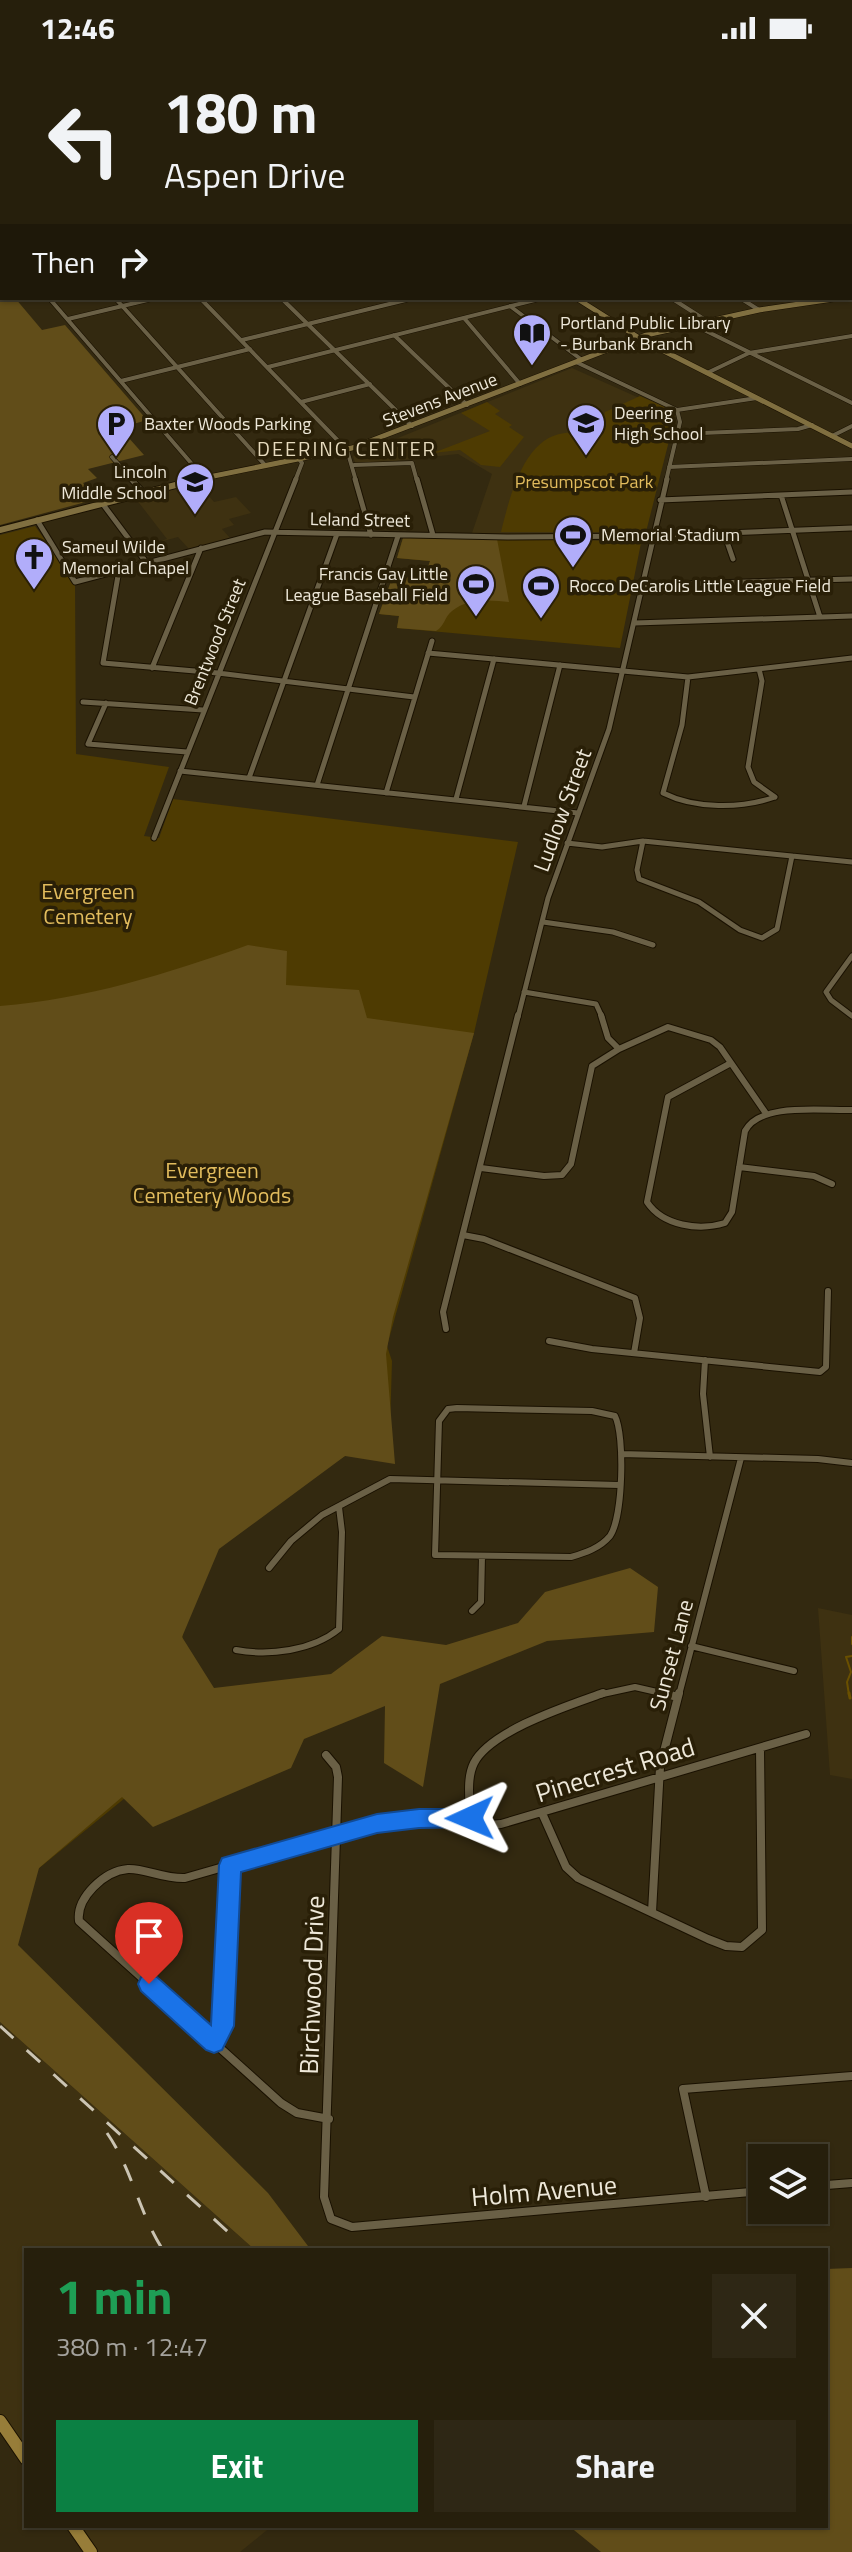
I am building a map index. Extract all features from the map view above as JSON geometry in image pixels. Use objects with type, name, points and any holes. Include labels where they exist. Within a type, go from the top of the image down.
[{"type":"main road","points":[[579,300],[638,338],[852,446]]},
{"type":"main road","name":"Stevens Avenue","points":[[0,530],[143,492],[347,450],[638,338],[796,301]]},
{"type":"main road","points":[[0,2421],[24,2456]]},
{"type":"main road","points":[[74,2528],[91,2552]]},
{"type":"street","points":[[51,300],[204,478]]},
{"type":"street","points":[[117,300],[265,465]]},
{"type":"street","points":[[68,319],[148,300]]},
{"type":"street","points":[[202,300],[347,450],[354,465],[371,535]]},
{"type":"street","points":[[283,300],[412,426]]},
{"type":"street","points":[[242,340],[406,300]]},
{"type":"street","points":[[268,367],[535,300]]},
{"type":"street","points":[[674,300],[707,321]]},
{"type":"street","points":[[743,300],[759,310]]},
{"type":"street","points":[[510,306],[579,361],[677,410],[757,398]]},
{"type":"street","points":[[464,318],[520,384]]},
{"type":"street","points":[[692,324],[852,403]]},
{"type":"street","points":[[394,335],[467,405]]},
{"type":"street","points":[[707,373],[749,353],[852,336]]},
{"type":"street","points":[[121,381],[250,349]]},
{"type":"street","points":[[301,402],[370,384]]},
{"type":"street","name":"Ludlow Street","points":[[446,1329],[443,1312],[524,992],[567,843],[609,729],[624,672],[651,536],[677,434],[680,418],[677,410]]},
{"type":"street","points":[[677,434],[798,429],[812,425]]},
{"type":"street","points":[[832,436],[852,426]]},
{"type":"street","points":[[112,457],[143,492]]},
{"type":"street","name":"Brentwood Street","points":[[154,838],[272,532],[302,463],[299,459]]},
{"type":"street","points":[[669,467],[852,459]]},
{"type":"street","points":[[354,465],[412,463],[433,535]]},
{"type":"street","points":[[660,500],[852,492]]},
{"type":"street","points":[[781,495],[820,617]]},
{"type":"street","points":[[102,503],[146,562]]},
{"type":"street","name":"Leland Street","points":[[37,520],[75,582],[272,532],[398,536],[651,536],[852,528]]},
{"type":"street","points":[[724,533],[733,559]]},
{"type":"street","points":[[249,778],[337,534]]},
{"type":"street","points":[[317,785],[398,536]]},
{"type":"street","points":[[152,668],[201,548]]},
{"type":"street","points":[[119,570],[102,661],[106,664],[218,673],[414,697]]},
{"type":"street","points":[[642,585],[852,579]]},
{"type":"street","points":[[635,623],[852,616]]},
{"type":"street","points":[[386,793],[432,641]]},
{"type":"street","points":[[428,653],[688,677],[852,658]]},
{"type":"street","points":[[456,799],[494,659]]},
{"type":"street","points":[[524,806],[560,665]]},
{"type":"street","points":[[688,677],[682,725],[663,793],[678,799],[741,805],[761,803],[775,797],[757,785],[748,770],[762,681],[759,669]]},
{"type":"street","points":[[83,702],[203,710]]},
{"type":"street","points":[[106,703],[88,744],[187,752]]},
{"type":"street","points":[[180,771],[578,813]]},
{"type":"street","points":[[643,841],[637,870],[639,879],[699,902],[740,930],[762,938],[769,937],[777,929],[792,856]]},
{"type":"street","points":[[567,843],[602,847],[643,841],[852,862]]},
{"type":"street","points":[[543,922],[613,932],[653,945]]},
{"type":"street","points":[[852,956],[826,992],[831,1000],[852,1016]]},
{"type":"street","points":[[524,992],[596,1004],[602,1016],[605,1036],[619,1049]]},
{"type":"street","points":[[481,1168],[553,1177],[569,1170],[590,1070],[619,1049],[668,1027],[711,1040],[720,1047],[765,1112]]},
{"type":"street","points":[[731,1063],[668,1097],[647,1202],[659,1215],[685,1224],[717,1227],[730,1218],[747,1126],[765,1112],[852,1110]]},
{"type":"street","points":[[739,1167],[814,1176],[832,1184]]},
{"type":"street","points":[[463,1235],[484,1239],[635,1298],[640,1307],[640,1322],[634,1353]]},
{"type":"street","points":[[549,1341],[567,1346],[820,1372],[826,1367],[828,1291]]},
{"type":"street","points":[[705,1360],[703,1394],[710,1457]]},
{"type":"street","points":[[448,1409],[609,1412],[621,1426],[621,1454],[618,1523],[605,1542],[590,1552],[571,1557],[435,1555],[439,1421],[448,1409]]},
{"type":"street","points":[[621,1454],[818,1459],[852,1463]]},
{"type":"street","name":"Sunset Lane","points":[[652,1912],[658,1778],[741,1458]]},
{"type":"street","points":[[269,1568],[282,1548],[339,1507],[390,1479],[619,1485]]},
{"type":"street","points":[[236,1650],[247,1653],[276,1651],[325,1640],[339,1629],[342,1532],[339,1507]]},
{"type":"street","points":[[472,1611],[481,1602],[482,1556]]},
{"type":"street","points":[[691,1646],[794,1671]]},
{"type":"street","points":[[470,1818],[474,1761],[494,1740],[615,1689],[635,1687],[678,1697]]},
{"type":"street","name":"Pinecrest Road","points":[[329,2119],[288,2109],[85,1926],[77,1914],[83,1898],[107,1875],[117,1870],[133,1868],[175,1879],[398,1820],[470,1818],[481,1826],[491,1826],[806,1734]]},
{"type":"street","points":[[542,1813],[570,1873],[729,1948],[749,1944],[762,1930],[760,1748]]},
{"type":"street","name":"Birchwood Drive","points":[[326,1755],[336,1767],[338,1777],[324,2204],[331,2219]]},
{"type":"street","points":[[214,2042],[222,2026],[230,1865]]},
{"type":"street","points":[[706,2197],[683,2089],[852,2076]]},
{"type":"street","points":[[828,2185],[852,2183]]},
{"type":"street","name":"Holm Avenue","points":[[331,2219],[341,2226],[352,2227],[748,2192]]},
{"type":"shaded area","name":"Deering High School","points":[[572,368],[673,413],[644,534],[471,536],[492,474],[458,454],[356,465],[353,456]]},
{"type":"shaded area","name":"Lincoln Middle School","points":[[184,487],[194,499],[209,496],[214,502],[236,497],[251,513],[229,519],[234,525],[222,529],[230,538],[189,549],[178,537],[141,547],[167,539],[136,499]]},
{"type":"shaded area","points":[[818,1608],[852,1615],[852,1779],[830,1775]]},
{"type":"shaded area","points":[[0,2022],[253,2248],[24,2248],[24,2455],[0,2427]]},
{"type":"shaded area","points":[[80,2528],[270,2528],[240,2552],[98,2552]]},
{"type":"green space","points":[[0,300],[17,300],[42,330],[65,325],[147,420],[120,428],[144,455],[88,469],[97,478],[83,483],[97,499],[0,525]]},
{"type":"green space","name":"Presumpscot Park","points":[[640,396],[667,408],[675,417],[646,532],[501,532],[520,472],[538,446],[551,437],[565,433],[601,433],[605,412]]},
{"type":"green space","points":[[487,402],[500,411],[495,414],[524,437],[500,467],[481,465],[460,450],[433,453],[490,431],[461,413]]},
{"type":"green space","name":"Evergreen Cemetery Woods","points":[[35,526],[75,582],[76,754],[169,767],[144,836],[159,838],[173,799],[518,842],[474,1033],[387,1346],[392,1361],[390,1429],[277,1497],[181,1575],[186,1775],[152,1776],[0,1900],[0,535]]},
{"type":"green space","name":"Presumpscot Park","points":[[403,538],[641,543],[620,648],[397,628],[399,616],[379,614],[393,576],[424,579],[430,561],[397,558]]},
{"type":"green space","points":[[403,538],[497,539],[509,602],[465,604],[449,613],[436,631],[397,628],[399,616],[379,614],[393,576],[424,579],[430,561],[397,558]]},
{"type":"green space","name":"Evergreen Cemetery Woods","points":[[248,945],[287,951],[286,985],[359,990],[367,1018],[474,1033],[393,1317],[386,1354],[395,1464],[345,1456],[219,1549],[182,1637],[214,1688],[331,1674],[382,1636],[446,1645],[518,1623],[545,1592],[630,1568],[658,1587],[654,1632],[547,1641],[440,1684],[423,1787],[384,1763],[385,1706],[304,1739],[291,1768],[153,1827],[122,1797],[39,1868],[18,1945],[268,2193],[309,2248],[253,2248],[0,2022],[0,1006],[64,998],[187,966]]},
{"type":"green space","points":[[852,2268],[852,2552],[601,2552],[571,2528],[828,2528],[828,2269]]},
{"type":"waterway","points":[[852,1637],[852,1644]]},
{"type":"waterway","points":[[849,1695],[847,1682],[851,1672],[846,1657],[852,1656]]},
{"type":"waterway","points":[[849,1693],[850,1698]]},
{"type":"railway","points":[[0,2026],[236,2239]]},
{"type":"railway","points":[[107,2133],[162,2248]]},
{"type":"place","name":"Portland Public Library - Burbank Branch","points":[[532,367]]},
{"type":"place","name":"Deering High School","points":[[586,457]]},
{"type":"place","name":"Baxter Woods Parking","points":[[116,458]]},
{"type":"place","name":"Lincoln Middle School","points":[[195,516]]},
{"type":"place","name":"Memorial Stadium","points":[[573,569]]},
{"type":"place","name":"Sameul Wilde Memorial Chapel","points":[[34,591]]},
{"type":"place","name":"Francis Gay Little League Baseball Field","points":[[476,618]]},
{"type":"place","name":"Rocco DeCarolis Little League Field","points":[[541,620]]},
{"type":"district","name":"DEERING CENTER","points":[[347,449]]},
{"type":"route","points":[[149,1984],[214,2042],[222,2026],[230,1865],[377,1823],[419,1818],[470,1818]]},
{"type":"park label","name":"Evergreen Cemetery","points":[[88,904]]}]
